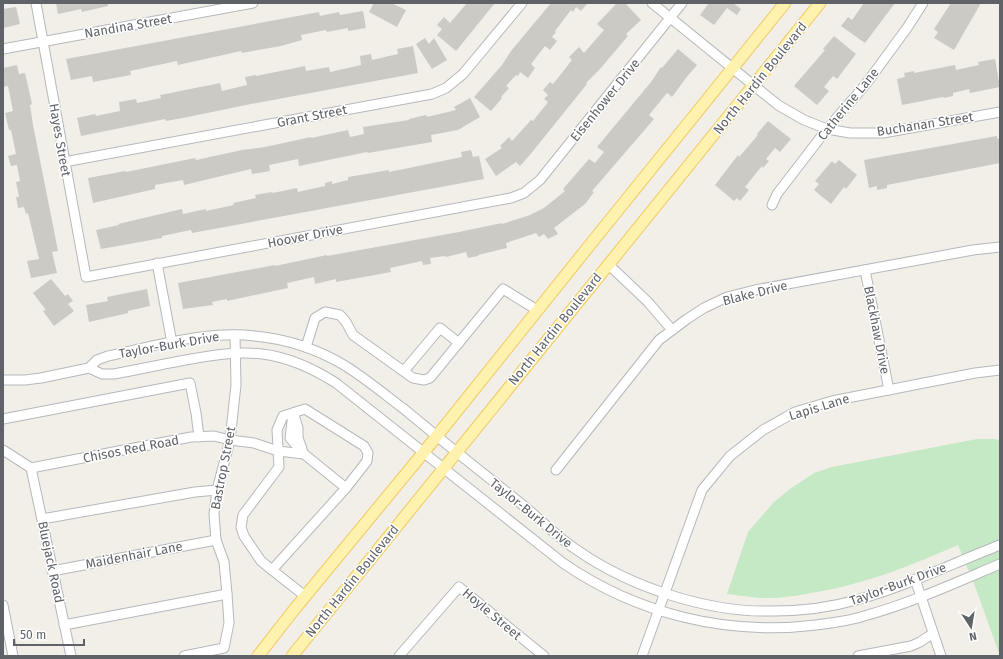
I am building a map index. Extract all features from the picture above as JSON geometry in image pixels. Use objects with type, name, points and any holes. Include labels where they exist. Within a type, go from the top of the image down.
[{"type":"main road","name":"North Hardin Boulevard","points":[[258,656],[274,634],[424,452],[785,3]]},
{"type":"main road","name":"North Hardin Boulevard","points":[[292,656],[820,3]]},
{"type":"street","name":"Hayes Street","points":[[36,3],[86,277]]},
{"type":"street","name":"Nandina Street","points":[[3,49],[253,3]]},
{"type":"street","name":"Grant Street","points":[[64,162],[432,94],[451,84],[469,69],[522,3]]},
{"type":"street","name":"Buchanan Street","points":[[652,3],[785,110],[804,120],[827,129],[850,132],[883,133],[1000,112]]},
{"type":"street","name":"Eisenhower Drive","points":[[524,193],[540,180],[682,3]]},
{"type":"street","name":"Catherine Lane","points":[[772,205],[777,194],[827,129],[866,84],[907,28],[923,3]]},
{"type":"street","name":"Hoover Drive","points":[[86,277],[511,198],[524,193]]},
{"type":"street","name":"Blake Drive","points":[[556,470],[659,340],[704,308],[728,297],[755,290],[973,250],[1000,247]]},
{"type":"street","points":[[157,263],[172,343]]},
{"type":"street","points":[[608,264],[648,302],[672,330]]},
{"type":"street","name":"Blackhaw Drive","points":[[865,270],[889,390]]},
{"type":"street","points":[[306,348],[315,318],[325,312],[340,315],[346,322],[352,335],[413,378],[424,380],[430,378],[503,289],[537,310]]},
{"type":"street","points":[[404,371],[440,328],[459,343]]},
{"type":"street","name":"Bastrop Street","points":[[187,656],[224,648],[229,623],[224,562],[216,540],[214,514],[216,490],[230,440],[236,385],[235,335]]},
{"type":"street","name":"Taylor-Burk Drive","points":[[3,380],[41,378],[89,368],[97,360],[108,356],[207,336],[254,336],[288,342],[328,356],[344,365],[372,385],[437,435],[577,551],[625,579],[664,593],[696,602],[745,610],[770,612],[828,606],[875,594],[1000,545]]},
{"type":"street","name":"Taylor-Burk Drive","points":[[89,368],[102,374],[114,374],[218,354],[235,353],[263,354],[317,371],[336,382],[579,574],[612,592],[658,611],[687,619],[720,625],[770,628],[792,628],[828,624],[863,617],[921,596],[1000,564]]},
{"type":"street","name":"Lapis Lane","points":[[642,656],[702,490],[730,456],[764,430],[795,412],[832,401],[975,373],[1000,370]]},
{"type":"street","points":[[3,419],[190,383],[199,437]]},
{"type":"street","points":[[272,570],[346,488],[367,461],[368,453],[364,446],[305,409],[283,416],[277,430],[279,468],[243,515],[241,527],[244,536],[261,561],[272,570],[305,596]]},
{"type":"street","points":[[294,413],[290,438],[304,454],[346,488]]},
{"type":"street","name":"Chisos Red Road","points":[[31,468],[191,437],[214,436],[254,443],[278,451],[304,454]]},
{"type":"street","points":[[3,450],[31,468]]},
{"type":"street","name":"Bluejack Road","points":[[31,468],[71,656]]},
{"type":"street","points":[[42,519],[195,492],[216,490]]},
{"type":"street","name":"Maidenhair Lane","points":[[52,571],[216,540]]},
{"type":"street","points":[[915,579],[940,656]]},
{"type":"street","name":"Hoyle Street","points":[[399,656],[459,587],[544,656]]},
{"type":"street","points":[[64,625],[227,594]]},
{"type":"street","points":[[3,605],[13,656]]},
{"type":"street","points":[[858,656],[911,646],[932,634]]},
{"type":"green space","points":[[977,439],[1000,440],[1000,656],[975,586],[958,545],[886,574],[830,590],[773,598],[727,594],[748,532],[774,502],[814,473],[832,467]]},
{"type":"building","points":[[56,3],[108,3],[108,6],[82,12],[81,9],[58,14]]},
{"type":"building","points":[[374,3],[391,3],[406,10],[397,27],[369,12]]},
{"type":"building","points":[[467,3],[495,3],[456,51],[437,35],[442,29],[437,25],[444,17],[450,23]]},
{"type":"building","points":[[551,3],[588,3],[581,11],[576,7],[573,12],[571,10],[552,37],[557,41],[550,50],[545,46],[531,64],[535,68],[528,78],[520,72],[518,76],[516,75],[506,86],[509,88],[491,111],[474,97],[502,65],[511,51]]},
{"type":"building","points":[[617,3],[625,3],[641,20],[626,34],[628,36],[586,83],[587,84],[520,166],[516,162],[496,176],[485,159],[502,148],[500,146],[509,137],[512,141],[531,120],[533,121],[548,102],[544,99],[548,95],[543,90],[550,82],[553,84],[572,60],[569,57],[579,47],[584,53],[604,30],[597,24]]},
{"type":"building","points":[[709,3],[733,3],[741,9],[737,15],[727,8],[714,25],[700,15]]},
{"type":"building","points":[[864,3],[895,3],[865,43],[841,26],[848,17],[852,20]]},
{"type":"building","points":[[951,3],[981,3],[954,50],[934,38],[938,32],[934,29]]},
{"type":"building","points":[[16,7],[20,24],[3,28],[3,9]]},
{"type":"building","points":[[363,11],[366,28],[348,31],[348,28],[327,32],[326,30],[301,35],[302,40],[281,46],[242,53],[241,51],[178,65],[177,61],[130,71],[131,75],[93,82],[92,76],[71,80],[66,59],[319,12],[320,16],[339,12],[340,15]]},
{"type":"building","points":[[834,36],[856,54],[837,79],[833,76],[824,87],[829,91],[817,105],[794,86],[825,50],[823,49]]},
{"type":"building","points":[[425,38],[429,44],[434,38],[447,60],[432,69],[416,44]]},
{"type":"building","points":[[413,46],[418,73],[166,121],[165,119],[81,136],[77,118],[120,111],[119,102],[136,99],[137,103],[161,98],[160,95],[220,83],[222,91],[247,85],[245,77],[305,66],[306,71],[329,67],[330,72],[361,65],[360,56],[371,54],[372,60],[398,54],[397,49]]},
{"type":"building","points":[[678,49],[697,65],[672,97],[667,93],[649,115],[654,119],[592,191],[594,192],[585,204],[554,228],[558,234],[548,239],[544,234],[539,237],[536,233],[506,243],[507,248],[468,258],[466,252],[446,257],[430,258],[431,264],[423,265],[422,261],[390,268],[391,272],[336,282],[336,279],[315,284],[314,277],[287,283],[288,288],[227,301],[227,299],[212,302],[213,305],[183,309],[178,283],[502,224],[530,215],[544,208],[565,191],[563,189],[589,159],[595,163],[604,152],[597,147],[651,82],[661,67],[662,68]]},
{"type":"building","points":[[995,59],[1000,87],[970,93],[969,89],[953,93],[953,96],[902,105],[897,79],[905,77],[904,73],[914,71],[914,73],[955,65],[956,70],[979,65],[978,62]]},
{"type":"building","points":[[17,65],[19,74],[25,73],[32,104],[30,105],[33,125],[58,251],[52,252],[57,273],[31,278],[27,261],[39,259],[28,213],[26,214],[24,207],[18,208],[16,197],[19,197],[16,182],[20,181],[17,165],[11,166],[8,156],[16,154],[11,130],[9,130],[5,113],[13,111],[8,86],[3,87],[3,68]]},
{"type":"building","points":[[470,98],[480,117],[458,130],[431,135],[432,142],[367,152],[299,166],[298,159],[269,165],[270,171],[252,174],[251,169],[184,185],[183,180],[155,185],[155,189],[93,203],[88,178],[195,158],[196,160],[348,130],[350,137],[364,134],[363,127],[409,120],[426,115],[427,117],[456,110],[454,107]]},
{"type":"building","points":[[768,121],[791,139],[780,152],[775,148],[766,159],[769,161],[763,168],[762,166],[745,187],[749,190],[740,201],[737,198],[734,201],[715,185],[738,155],[739,157]]},
{"type":"building","points":[[997,136],[997,139],[1000,138],[1000,163],[887,185],[887,188],[877,190],[877,186],[869,188],[864,160]]},
{"type":"building","points":[[471,150],[473,157],[479,156],[484,179],[192,233],[191,230],[162,236],[162,238],[101,249],[96,230],[182,209],[183,214],[234,205],[233,203],[256,198],[255,195],[297,188],[298,192],[325,186],[325,183],[332,181],[332,184],[348,180],[348,177],[389,170],[389,172],[462,157],[461,152]]},
{"type":"building","points":[[839,160],[857,175],[846,189],[844,187],[831,204],[814,190],[819,184],[815,181],[832,161],[835,164]]},
{"type":"building","points":[[51,279],[65,296],[68,294],[73,301],[68,304],[74,311],[54,326],[43,311],[46,310],[33,293]]},
{"type":"building","points":[[147,289],[150,306],[89,322],[86,305],[108,301],[107,297]]}]
